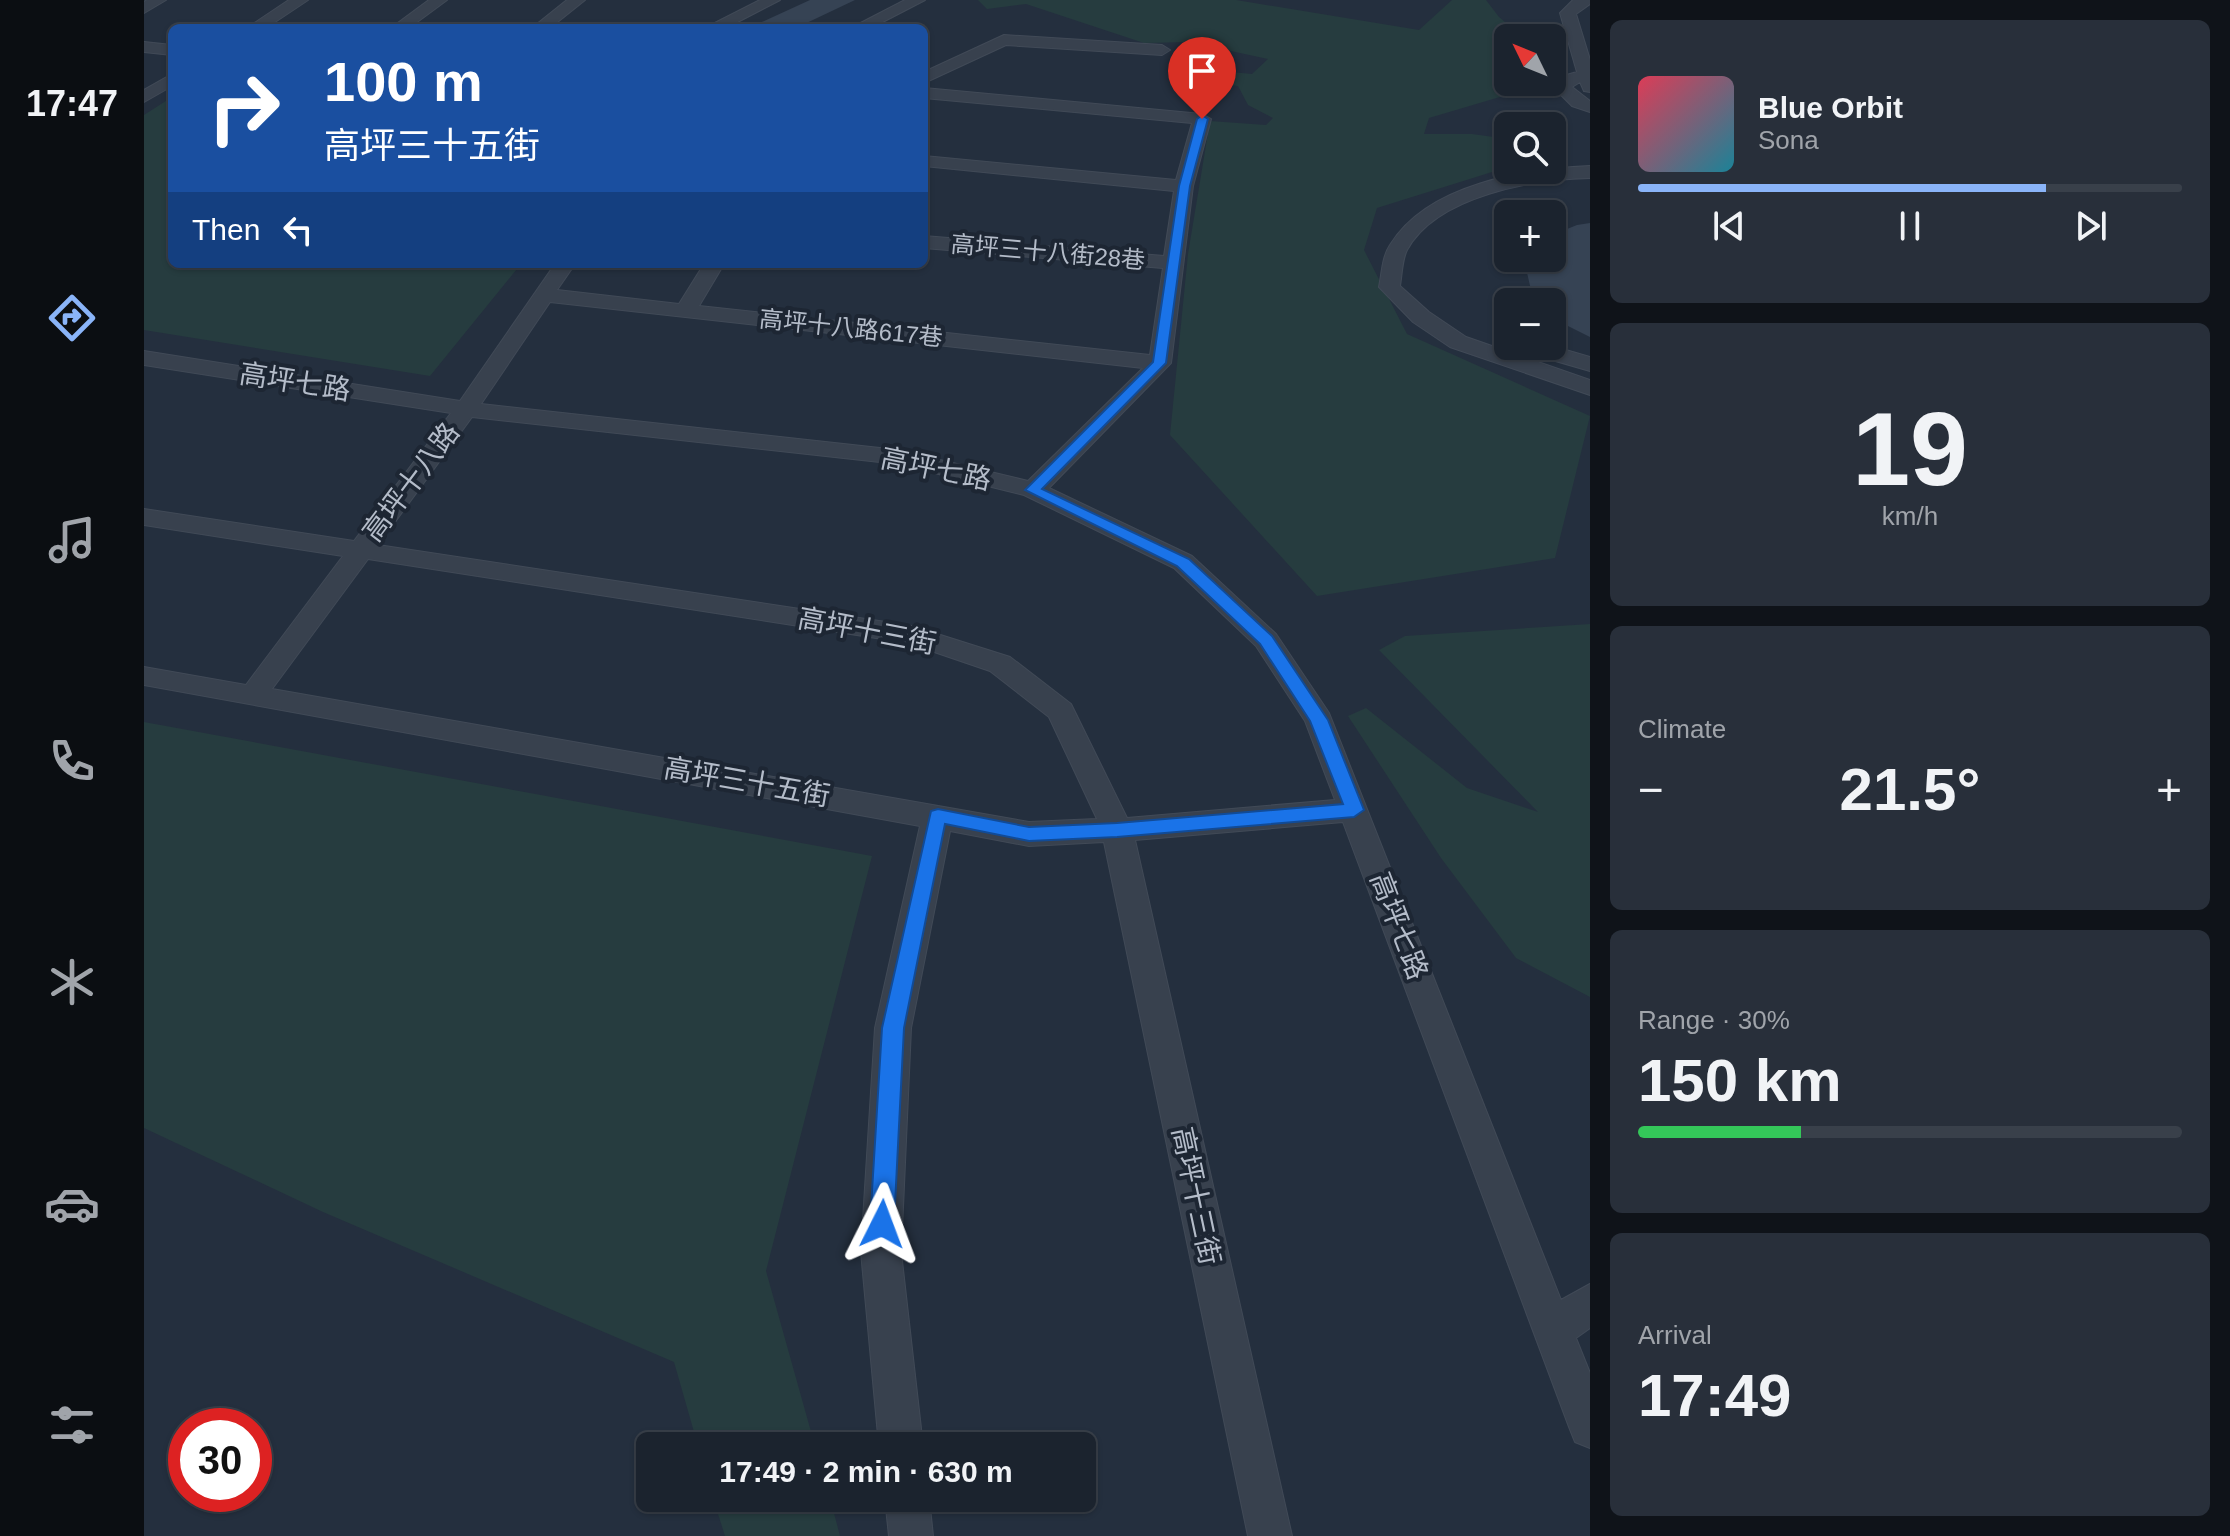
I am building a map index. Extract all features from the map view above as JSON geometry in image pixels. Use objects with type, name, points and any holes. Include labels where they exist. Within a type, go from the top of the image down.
[{"type":"street","points":[[144,8],[158,0]]},
{"type":"street","points":[[261,24],[300,0]]},
{"type":"street","points":[[405,24],[439,0]]},
{"type":"street","points":[[545,24],[577,0]]},
{"type":"street","points":[[721,24],[772,0]]},
{"type":"street","points":[[867,24],[917,0]]},
{"type":"street","points":[[1586,0],[1568,13],[1588,81],[1569,80],[1562,88],[1578,102],[1590,107]]},
{"type":"street","points":[[928,76],[1004,40],[1162,50]]},
{"type":"street","points":[[144,47],[168,50]]},
{"type":"street","points":[[144,97],[168,82]]},
{"type":"street","points":[[928,93],[1202,119],[1184,186],[1160,363],[1033,490]]},
{"type":"street","points":[[928,161],[1184,186]]},
{"type":"street","points":[[1590,172],[1569,172],[1495,183],[1441,208],[1398,247],[1389,287],[1421,317],[1458,342],[1590,388]]},
{"type":"street","name":"高坪三十八街28巷","points":[[928,242],[1172,263]]},
{"type":"street","name":"高坪十八路","points":[[253,695],[466,409],[562,268]]},
{"type":"street","points":[[686,310],[712,268]]},
{"type":"street","name":"高坪十八路617巷","points":[[543,295],[1160,363]]},
{"type":"street","points":[[1421,317],[1494,336]]},
{"type":"street","points":[[1566,357],[1590,364]]},
{"type":"street","name":"高坪七路","points":[[144,358],[466,409],[898,457],[1033,490],[1183,562],[1266,640],[1319,720],[1590,1427]]},
{"type":"street","name":"高坪十三街","points":[[144,517],[912,635],[1000,664],[1061,711],[1117,830],[1270,1536]]},
{"type":"street","name":"高坪三十五街","points":[[144,676],[1029,834],[1117,830],[1354,810]]},
{"type":"street","points":[[900,1432],[881,1252],[891,1058],[893,1028],[938,816]]},
{"type":"street","points":[[1553,1331],[1590,1303]]},
{"type":"street","points":[[908,1512],[911,1536]]},
{"type":"green space","points":[[978,0],[1236,0],[1419,30],[1452,0],[1486,0],[1507,24],[1494,24],[1494,96],[1503,96],[1429,118],[1424,134],[1494,137],[1494,171],[1377,208],[1364,250],[1407,334],[1590,416],[1555,558],[1317,596],[1170,435],[1188,254],[1210,121],[1266,125],[1273,118],[1248,105],[1238,86],[1177,78],[1178,67],[1252,74],[1268,59],[1189,42],[1144,43],[1026,4],[987,9]]},
{"type":"green space","points":[[168,100],[168,268],[518,268],[430,376],[144,330],[144,115]]},
{"type":"green space","points":[[1590,624],[1590,997],[1516,958],[1441,858],[1348,716],[1366,708],[1467,788],[1538,812],[1379,650],[1405,636]]},
{"type":"green space","points":[[144,722],[872,856],[766,1271],[811,1432],[694,1432],[674,1362],[323,1212],[144,1128]]},
{"type":"green space","points":[[717,1512],[834,1512],[840,1536],[725,1536]]},
{"type":"building","points":[[810,0],[855,0],[804,24],[758,24]]},
{"type":"building","points":[[1590,223],[1590,337],[1566,324],[1566,288],[1531,288],[1527,272],[1566,272],[1566,229]]},
{"type":"route","points":[[882,1224],[893,1028],[938,816],[1029,834],[1117,830],[1354,810],[1319,720],[1266,640],[1183,562],[1033,490],[1160,363],[1184,186],[1202,119]]}]
